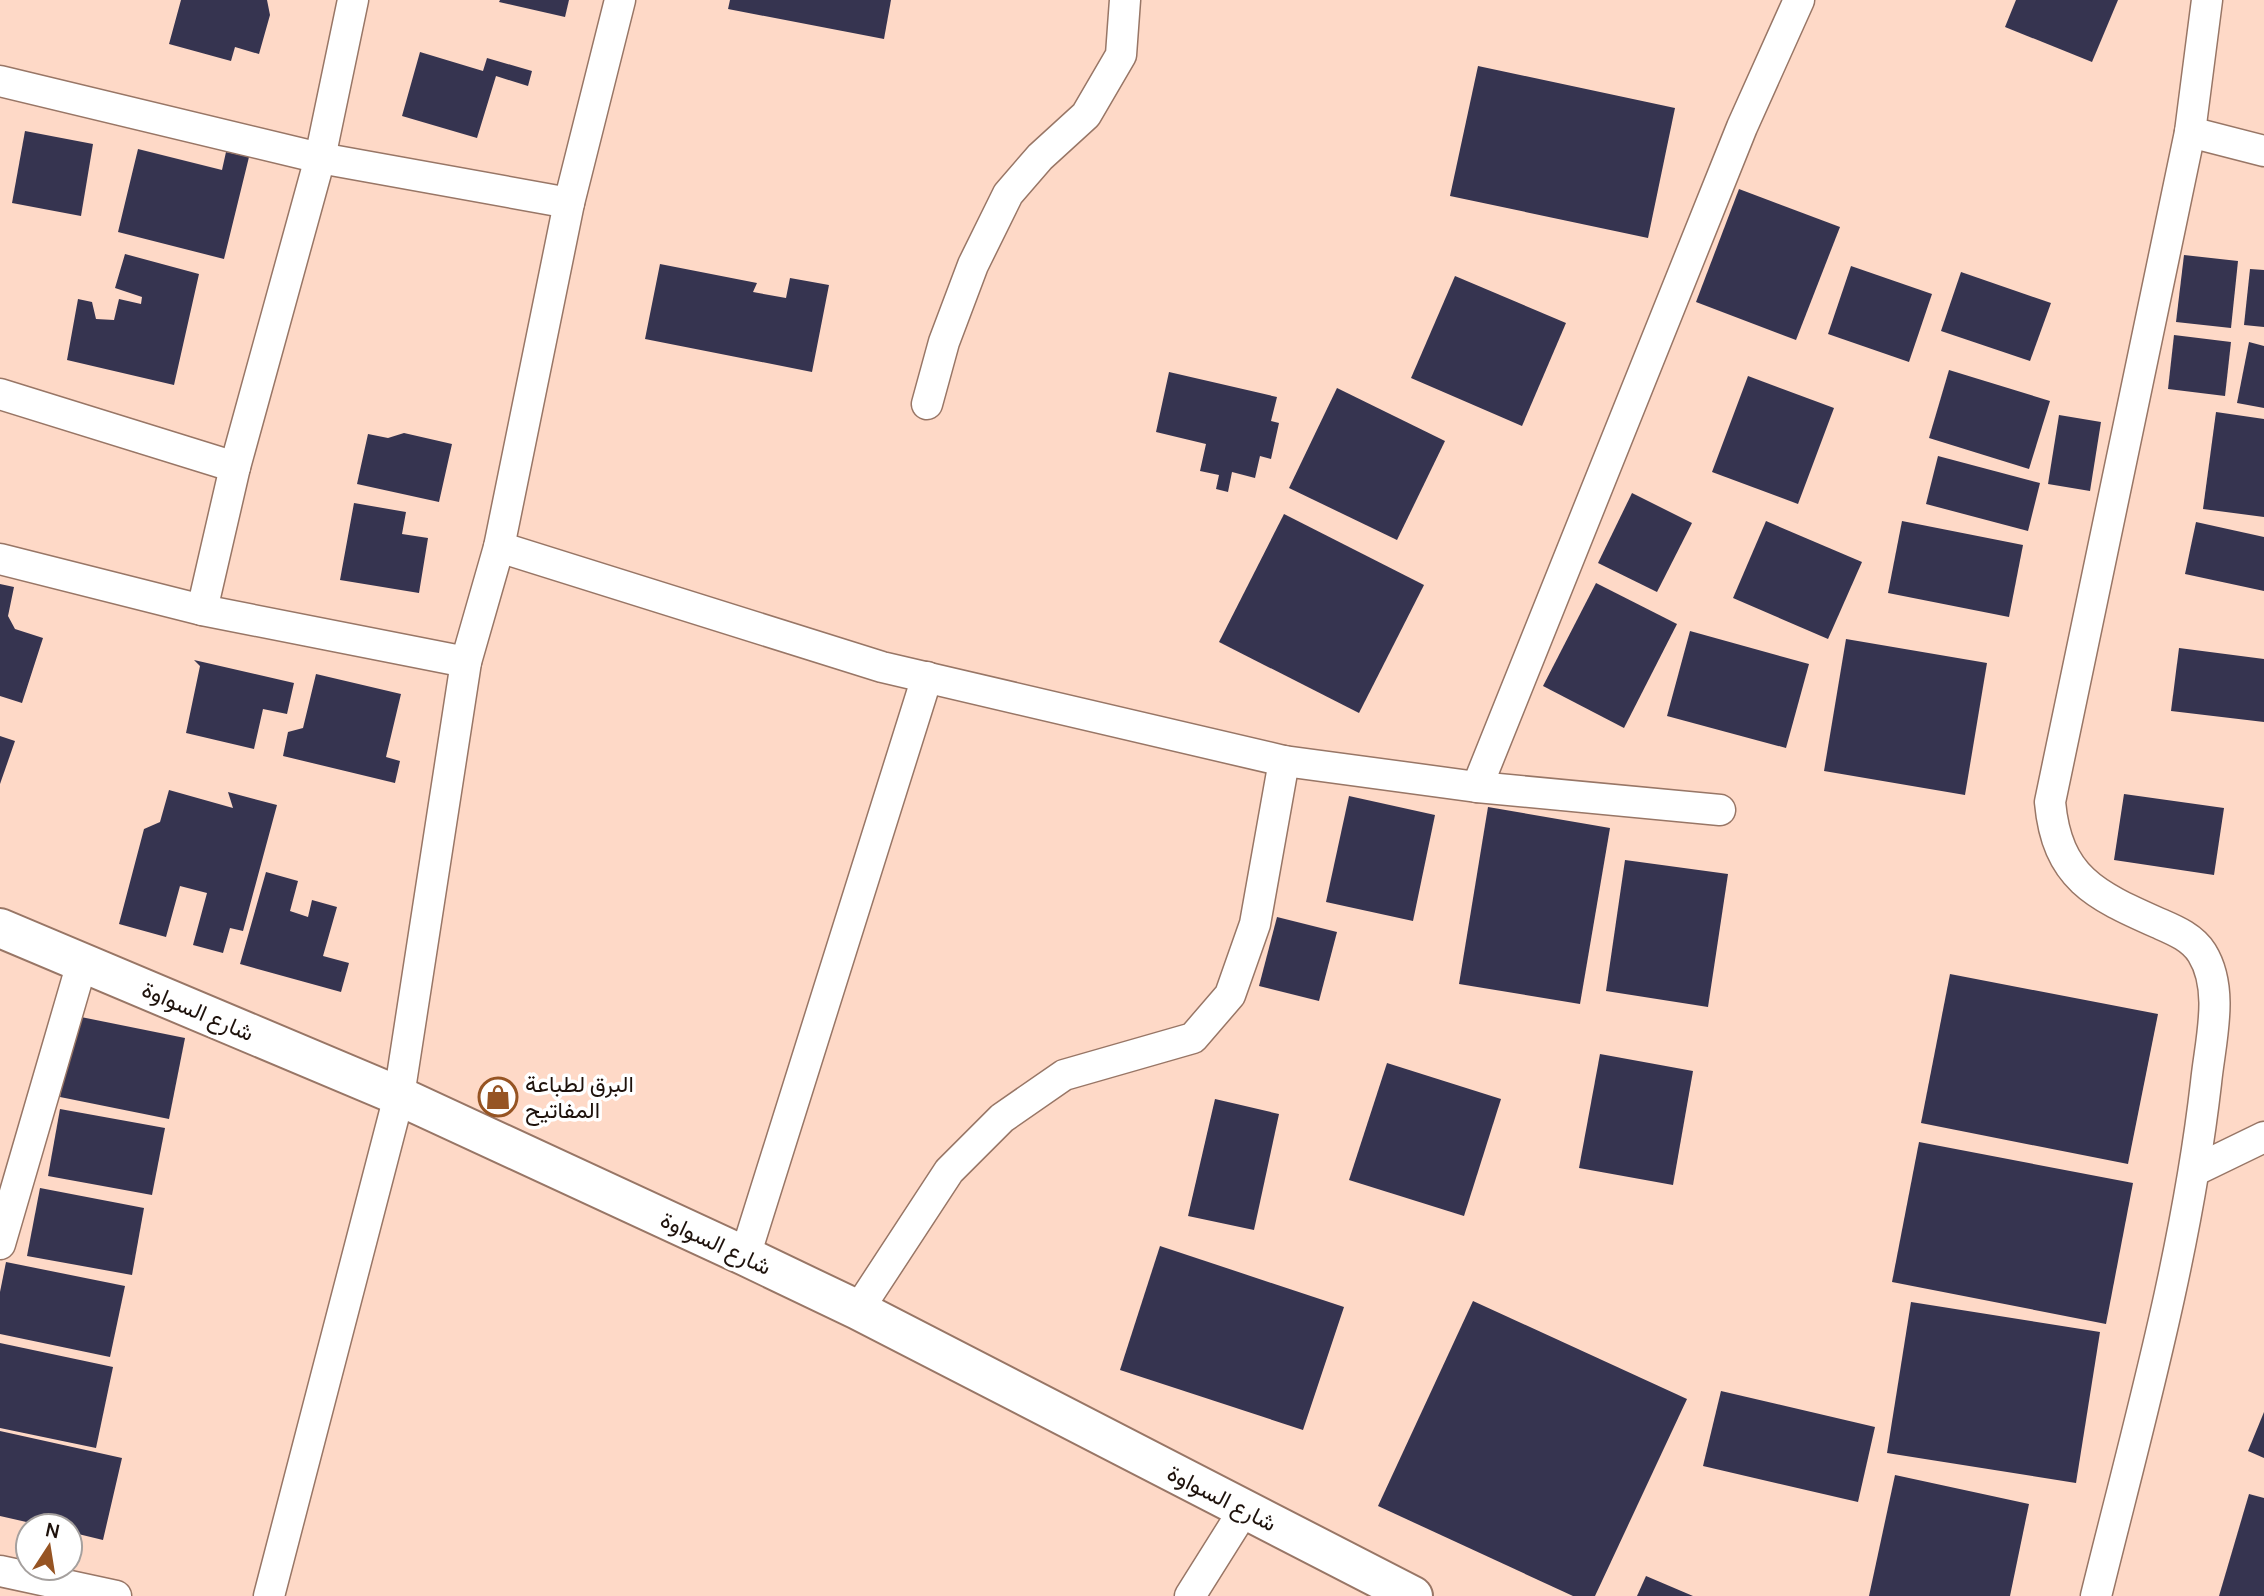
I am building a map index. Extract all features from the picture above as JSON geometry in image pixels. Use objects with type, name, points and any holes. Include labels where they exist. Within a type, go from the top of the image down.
[{"type":"street","points":[[202,610],[235,467],[320,158],[353,0]]},
{"type":"street","points":[[269,1596],[399,1096],[466,662],[499,547],[569,203],[620,0]]},
{"type":"street","points":[[927,404],[944,342],[972,265],[1008,194],[1040,157],[1086,115],[1121,55],[1125,0]]},
{"type":"street","points":[[1477,787],[1742,127],[1799,0]]},
{"type":"street","points":[[2096,1596],[2174,1284],[2196,1170],[2216,996],[2202,953],[2181,933],[2112,902],[2091,889],[2073,872],[2060,851],[2052,827],[2050,802],[2190,132],[2207,0]]},
{"type":"street","points":[[0,81],[320,158],[569,203]]},
{"type":"street","points":[[2190,132],[2264,151]]},
{"type":"street","points":[[0,394],[235,467]]},
{"type":"street","points":[[499,547],[882,667],[1284,761],[1477,787],[1720,810]]},
{"type":"street","points":[[0,559],[202,610],[466,662]]},
{"type":"street","points":[[745,1256],[927,677]]},
{"type":"street","points":[[858,1310],[948,1171],[1002,1118],[1064,1075],[1193,1038],[1230,995],[1255,924],[1284,761]]},
{"type":"street","name":"شارع السواوة","points":[[0,928],[399,1096],[745,1256],[858,1310],[1413,1596]]},
{"type":"street","points":[[0,1244],[82,963]]},
{"type":"street","points":[[2196,1170],[2264,1137]]},
{"type":"street","points":[[1189,1596],[1244,1510]]},
{"type":"street","points":[[0,1571],[116,1596]]},
{"type":"building","points":[[181,0],[267,0],[270,15],[259,54],[235,47],[231,61],[169,44]]},
{"type":"building","points":[[569,0],[565,17],[499,2]]},
{"type":"building","points":[[730,0],[891,0],[884,39],[728,9]]},
{"type":"building","points":[[2016,0],[2118,0],[2092,62],[2005,27]]},
{"type":"building","points":[[420,52],[483,71],[487,58],[532,71],[528,86],[496,76],[477,138],[402,116]]},
{"type":"building","points":[[1478,66],[1675,108],[1648,238],[1450,196]]},
{"type":"building","points":[[25,131],[93,144],[81,216],[12,203]]},
{"type":"building","points":[[138,149],[222,170],[226,152],[249,157],[224,259],[118,232]]},
{"type":"building","points":[[1739,189],[1840,227],[1796,340],[1696,302]]},
{"type":"building","points":[[125,254],[199,274],[174,385],[67,360],[78,299],[92,302],[96,319],[114,320],[119,299],[141,304],[142,297],[115,288]]},
{"type":"building","points":[[2184,255],[2238,261],[2231,328],[2176,322]]},
{"type":"building","points":[[660,264],[757,283],[753,292],[786,298],[790,278],[829,285],[812,372],[645,339]]},
{"type":"building","points":[[1851,266],[1932,294],[1909,362],[1828,334]]},
{"type":"building","points":[[2250,269],[2264,270],[2264,327],[2244,325]]},
{"type":"building","points":[[1961,272],[2051,303],[2030,361],[1941,331]]},
{"type":"building","points":[[1455,276],[1566,323],[1522,426],[1411,378]]},
{"type":"building","points":[[2174,335],[2231,342],[2225,396],[2168,389]]},
{"type":"building","points":[[2249,342],[2264,346],[2264,408],[2237,403]]},
{"type":"building","points":[[1949,370],[2050,401],[2029,469],[1929,438]]},
{"type":"building","points":[[1169,372],[1277,397],[1271,421],[1279,423],[1271,459],[1260,456],[1255,478],[1232,472],[1228,492],[1216,489],[1219,475],[1200,471],[1206,444],[1156,432]]},
{"type":"building","points":[[1748,376],[1834,408],[1798,504],[1712,472]]},
{"type":"building","points":[[1337,388],[1445,441],[1397,540],[1289,488]]},
{"type":"building","points":[[2216,412],[2264,419],[2264,517],[2203,509]]},
{"type":"building","points":[[2059,415],[2101,422],[2090,491],[2048,484]]},
{"type":"building","points":[[404,433],[452,444],[439,502],[357,484],[368,434],[388,438]]},
{"type":"building","points":[[1938,456],[2040,483],[2028,531],[1926,504]]},
{"type":"building","points":[[1632,493],[1692,523],[1657,592],[1598,563]]},
{"type":"building","points":[[354,503],[406,512],[402,534],[428,538],[419,593],[340,580]]},
{"type":"building","points":[[1284,514],[1424,585],[1359,713],[1219,642]]},
{"type":"building","points":[[1766,521],[1862,562],[1828,639],[1733,598]]},
{"type":"building","points":[[1902,521],[2023,545],[2009,617],[1888,593]]},
{"type":"building","points":[[2196,522],[2264,537],[2264,591],[2185,574]]},
{"type":"building","points":[[1596,583],[1677,624],[1624,728],[1543,686]]},
{"type":"building","points":[[0,584],[14,587],[8,616],[15,629],[43,638],[22,703],[0,696]]},
{"type":"building","points":[[1690,631],[1809,664],[1786,748],[1667,716]]},
{"type":"building","points":[[1846,639],[1987,663],[1965,795],[1824,771]]},
{"type":"building","points":[[2179,648],[2264,659],[2264,722],[2171,711]]},
{"type":"building","points":[[194,660],[294,683],[287,714],[263,709],[254,749],[186,733],[200,666]]},
{"type":"building","points":[[316,674],[401,694],[386,757],[400,761],[395,783],[283,756],[288,732],[303,728]]},
{"type":"building","points":[[0,736],[15,741],[0,784]]},
{"type":"building","points":[[169,790],[233,808],[228,792],[277,805],[243,931],[230,928],[223,953],[193,945],[207,893],[180,886],[166,937],[119,924],[144,829],[160,822]]},
{"type":"building","points":[[2124,794],[2224,808],[2214,875],[2114,860]]},
{"type":"building","points":[[1349,796],[1435,815],[1413,921],[1326,902]]},
{"type":"building","points":[[1488,807],[1610,828],[1580,1004],[1459,984]]},
{"type":"building","points":[[1625,860],[1728,874],[1708,1007],[1606,991]]},
{"type":"building","points":[[266,872],[298,881],[290,911],[308,917],[312,900],[337,907],[323,956],[349,963],[341,992],[240,964]]},
{"type":"building","points":[[1277,917],[1337,932],[1319,1001],[1259,986]]},
{"type":"building","points":[[1950,974],[2158,1014],[2128,1164],[1921,1123]]},
{"type":"building","points":[[76,1016],[185,1038],[169,1119],[60,1097]]},
{"type":"building","points":[[1600,1054],[1693,1071],[1673,1185],[1579,1168]]},
{"type":"building","points":[[1387,1063],[1501,1099],[1464,1216],[1349,1180]]},
{"type":"building","points":[[1215,1099],[1279,1114],[1254,1230],[1188,1216]]},
{"type":"building","points":[[60,1109],[165,1128],[152,1195],[48,1176]]},
{"type":"building","points":[[1919,1142],[2133,1183],[2106,1324],[1892,1282]]},
{"type":"building","points":[[40,1188],[144,1208],[132,1275],[27,1256]]},
{"type":"building","points":[[1160,1246],[1344,1307],[1303,1430],[1120,1370]]},
{"type":"building","points":[[6,1262],[125,1286],[110,1357],[0,1334],[0,1292]]},
{"type":"building","points":[[1473,1301],[1687,1399],[1595,1596],[1573,1596],[1378,1506]]},
{"type":"building","points":[[1911,1302],[2100,1332],[2076,1483],[1887,1453]]},
{"type":"building","points":[[0,1343],[113,1367],[96,1448],[0,1428]]},
{"type":"building","points":[[1721,1391],[1875,1427],[1858,1502],[1703,1466]]},
{"type":"building","points":[[2264,1412],[2264,1458],[2248,1451]]},
{"type":"building","points":[[0,1431],[122,1458],[103,1540],[84,1535],[84,1512],[14,1512],[14,1519],[0,1516]]},
{"type":"building","points":[[1895,1475],[2029,1504],[2010,1596],[1869,1596]]},
{"type":"building","points":[[2249,1494],[2264,1498],[2264,1596],[2219,1596]]},
{"type":"building","points":[[1646,1576],[1693,1596],[1637,1596]]},
{"type":"place","name":"البرق لطباعة المفاتيح","points":[[498,1097]]}]
